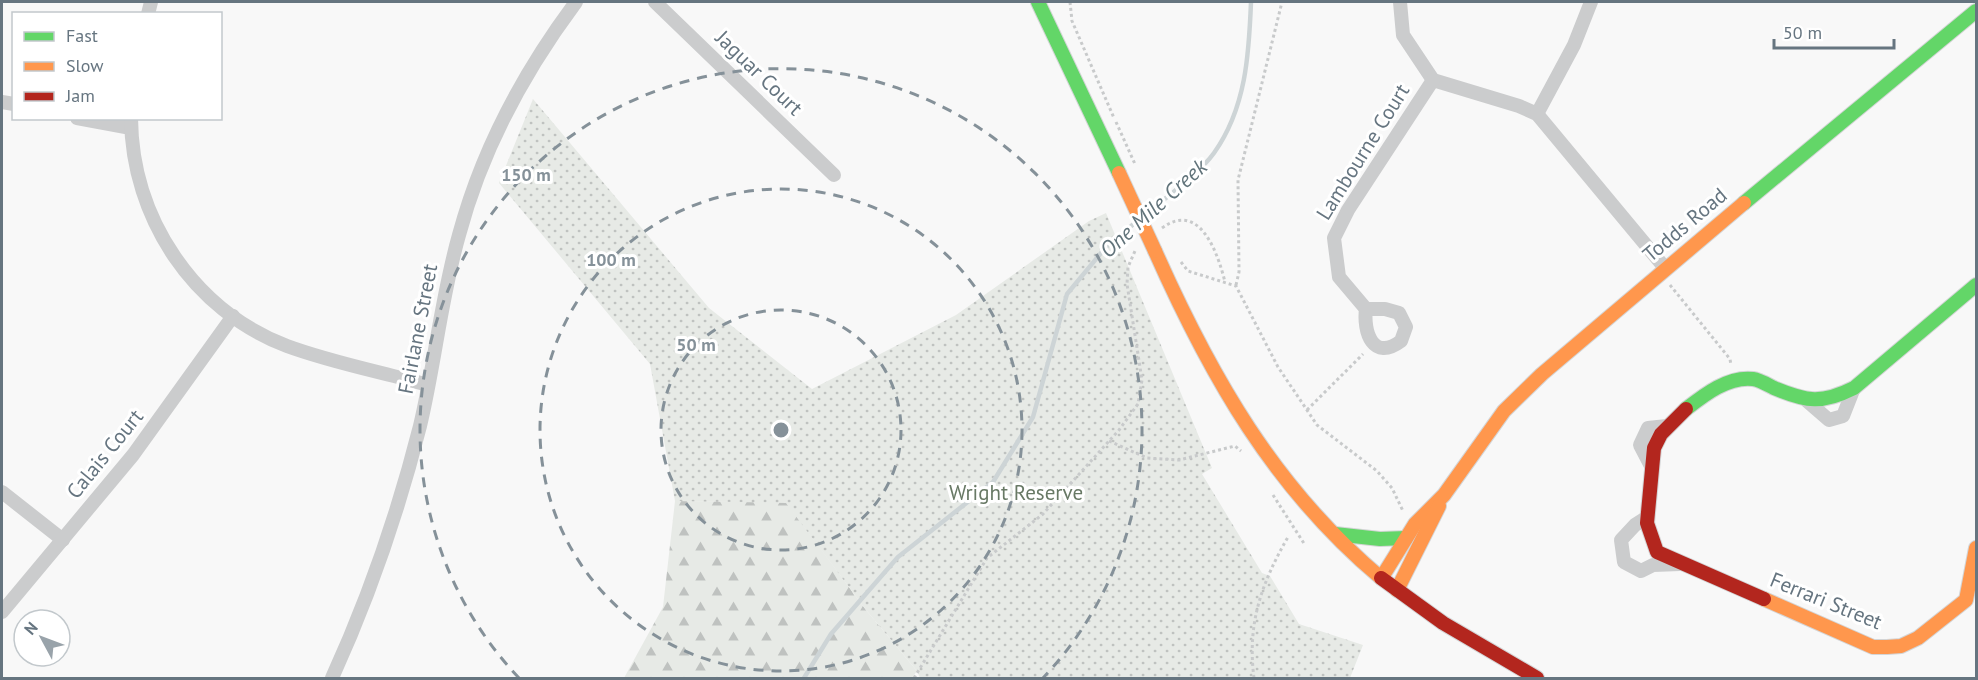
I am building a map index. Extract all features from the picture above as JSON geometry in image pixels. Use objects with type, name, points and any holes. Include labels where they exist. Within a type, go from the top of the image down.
[{"type":"street","name":"Fairlane Street","points":[[332,678],[384,550],[406,482],[429,385],[458,237],[484,160],[529,70],[576,2]]},
{"type":"street","name":"Jaguar Court","points":[[655,2],[834,175]]},
{"type":"street","points":[[1038,2],[1198,342],[1243,421],[1306,506],[1382,577],[1466,638],[1537,678]]},
{"type":"street","points":[[1400,2],[1403,35],[1433,81],[1519,106],[1537,114],[1663,270]]},
{"type":"street","points":[[1537,114],[1574,45],[1591,2]]},
{"type":"street","name":"Todds Road","points":[[1397,590],[1444,495],[1504,411],[1542,374],[1663,270],[1977,11]]},
{"type":"street","name":"Lambourne Court","points":[[1366,309],[1339,277],[1334,238],[1348,210],[1433,81]]},
{"type":"street","points":[[99,120],[131,123],[140,187],[162,238],[195,284],[233,316],[285,345],[429,385]]},
{"type":"street","points":[[1734,379],[1754,379],[1807,401],[1832,401],[1854,387],[1977,285]]},
{"type":"street","points":[[1366,309],[1394,311],[1404,320],[1406,327],[1401,341],[1395,346],[1388,348],[1373,344],[1365,326],[1366,309]]},
{"type":"street","name":"Calais Court","points":[[2,612],[151,431],[233,316]]},
{"type":"street","name":"Ferrari Street","points":[[1734,379],[1719,384],[1667,426],[1654,447],[1646,518],[1649,540],[1657,552],[1873,647],[1902,646],[1921,636],[1951,607],[1971,601],[1972,560],[1977,548]]},
{"type":"street","points":[[2,492],[63,540]]},
{"type":"street","name":"Todds Road","points":[[1382,577],[1415,524],[1444,495]]},
{"type":"street","points":[[1646,518],[1635,525],[1621,540],[1624,562],[1641,571],[1653,566],[1682,563]]},
{"type":"street","points":[[1335,534],[1369,537],[1389,542],[1406,538]]},
{"type":"path","points":[[1070,2],[1072,21],[1116,122]]},
{"type":"path","points":[[1282,2],[1238,180],[1239,272],[1236,286],[1278,367],[1317,425],[1377,471],[1392,488],[1399,509],[1406,514]]},
{"type":"path","points":[[1154,234],[1171,221],[1192,221],[1204,231],[1225,282]]},
{"type":"path","points":[[914,678],[987,558],[1043,514],[1109,441],[1138,404],[1142,380],[1127,284],[1128,267],[1137,247]]},
{"type":"path","points":[[1175,256],[1188,271],[1236,286]]},
{"type":"path","points":[[1663,270],[1730,359],[1734,379]]},
{"type":"path","points":[[1307,410],[1373,344]]},
{"type":"path","points":[[1109,441],[1147,458],[1179,460],[1235,446]]},
{"type":"path","points":[[1254,678],[1250,648],[1258,601],[1267,576],[1288,537]]},
{"type":"green space","name":"Wright Reserve","points":[[533,99],[709,308],[812,389],[956,315],[1089,221],[1106,213],[1212,468],[1202,474],[1262,573],[1270,576],[1299,624],[1363,645],[1350,678],[920,678],[917,671],[866,610],[786,503],[675,501],[650,364],[499,183]]},
{"type":"green space","points":[[675,501],[786,502],[866,610],[917,671],[912,678],[624,678],[663,607]]},
{"type":"waterway","name":"One Mile Creek","points":[[1145,215],[1199,169],[1214,153],[1225,136],[1244,80],[1251,2]]},
{"type":"waterway","name":"One Mile Creek","points":[[804,678],[831,634],[898,557],[993,482],[1033,417],[1067,294],[1106,247],[1136,222]]},
{"type":"traffic: fast","points":[[1038,2],[1119,173]]},
{"type":"traffic: fast","points":[[1744,203],[1976,11]]},
{"type":"traffic: fast","points":[[1686,409],[1726,383],[1744,379],[1758,380],[1786,393],[1805,398],[1823,399],[1843,393],[1854,388],[1976,285]]},
{"type":"traffic: fast","points":[[1335,534],[1380,539],[1406,538]]},
{"type":"traffic: slow","points":[[1119,173],[1155,251]]},
{"type":"traffic: slow","points":[[1382,577],[1415,524],[1444,495],[1504,411],[1542,374],[1744,203]]},
{"type":"traffic: slow","points":[[1155,251],[1199,343],[1249,428],[1308,507],[1381,578]]},
{"type":"traffic: slow","points":[[1397,590],[1439,506]]},
{"type":"traffic: slow","points":[[1764,599],[1873,647],[1901,646],[1918,638],[1966,600],[1976,548]]},
{"type":"traffic: jam","points":[[1686,409],[1661,434],[1654,448],[1647,523],[1657,552],[1764,599]]},
{"type":"traffic: jam","points":[[1381,578],[1443,623],[1537,678]]}]
